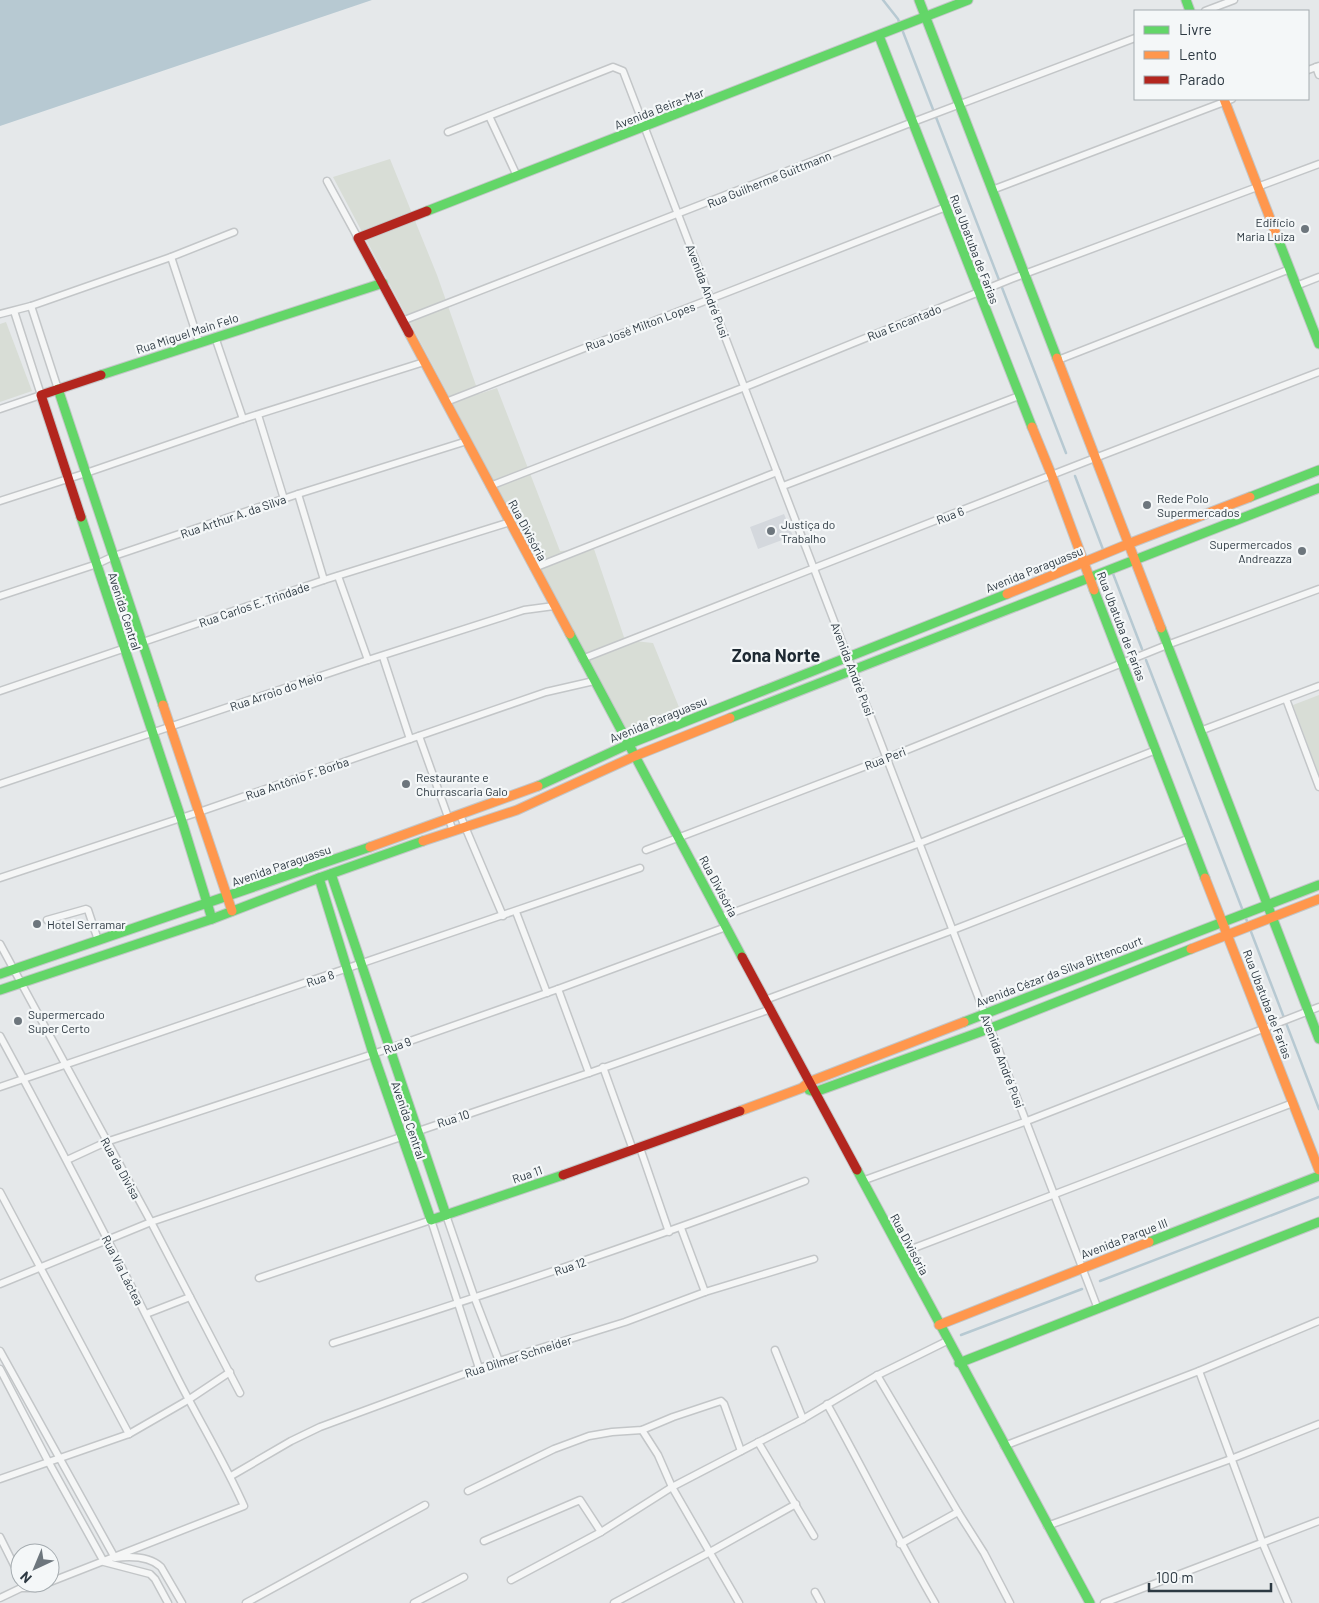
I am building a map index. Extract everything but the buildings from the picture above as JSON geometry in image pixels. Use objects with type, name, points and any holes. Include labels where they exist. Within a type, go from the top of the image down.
[{"type":"street","points":[[919,0],[921,18],[955,106],[992,190],[1058,360],[1268,906],[1269,918],[1304,1012],[1319,1039]]},
{"type":"street","name":"Avenida Beira-Mar","points":[[358,238],[968,0]]},
{"type":"street","points":[[1208,10],[1234,0]]},
{"type":"street","name":"Rua Ubatuba de Farias","points":[[882,35],[913,122],[1052,476],[1082,563],[1223,921],[1232,933],[1264,1028],[1319,1170]]},
{"type":"street","name":"Rua Guilherme Guittmann","points":[[402,321],[913,122],[1134,38]]},
{"type":"street","points":[[1317,66],[1319,76]]},
{"type":"street","name":"Avenida André Pusi","points":[[489,116],[613,68],[623,71],[1098,1309]]},
{"type":"street","points":[[992,190],[1227,100],[1258,187],[1319,344]]},
{"type":"street","points":[[448,132],[489,116],[517,176]]},
{"type":"street","name":"Rua Encantado","points":[[490,486],[745,387],[1011,279],[1319,164]]},
{"type":"street","name":"Rua Divisória","points":[[327,181],[722,917],[770,1009],[806,1085],[815,1092],[947,1341],[1090,1603]]},
{"type":"street","name":"Rua José Milton Lopes","points":[[446,402],[946,207]]},
{"type":"street","points":[[0,314],[31,306],[171,257],[234,232]]},
{"type":"street","points":[[171,257],[199,342]]},
{"type":"street","points":[[1058,360],[1290,269]]},
{"type":"street","points":[[1296,286],[1319,277]]},
{"type":"street","name":"Rua Miguel Main Felo","points":[[0,409],[383,283]]},
{"type":"street","name":"Avenida Central","points":[[31,306],[232,911]]},
{"type":"street","name":"Avenida Central","points":[[14,311],[212,919]]},
{"type":"street","points":[[215,337],[243,419]]},
{"type":"street","points":[[0,501],[243,419],[424,362]]},
{"type":"street","name":"Rua 6","points":[[582,659],[1319,372]]},
{"type":"street","points":[[782,486],[1019,396]]},
{"type":"street","points":[[258,415],[284,499]]},
{"type":"street","name":"Rua Arthur A. da Silva","points":[[0,596],[298,494],[468,441]]},
{"type":"street","name":"Avenida Paraguassu","points":[[0,974],[13,968],[227,897],[528,791],[629,744],[1128,544],[1319,470]]},
{"type":"street","points":[[534,568],[777,472]]},
{"type":"street","name":"Avenida Paraguassu","points":[[0,990],[212,919],[319,878],[465,826],[517,810],[635,756],[1319,488]]},
{"type":"street","points":[[298,494],[324,580]]},
{"type":"street","name":"Rua Carlos E. Trindade","points":[[0,691],[324,580],[510,522]]},
{"type":"street","points":[[338,576],[368,660]]},
{"type":"street","points":[[1167,645],[1319,589]]},
{"type":"street","name":"Rua Arroio do Meio","points":[[0,784],[368,660],[383,657],[524,610],[554,606]]},
{"type":"street","name":"Rua Peri","points":[[646,850],[887,758],[1167,645]]},
{"type":"street","points":[[383,657],[410,739]]},
{"type":"street","name":"Rua Antônio F. Borba","points":[[0,878],[199,812],[546,692],[594,681]]},
{"type":"street","points":[[1200,731],[1319,686]]},
{"type":"street","points":[[1286,699],[1319,787]]},
{"type":"street","points":[[419,736],[453,831]]},
{"type":"street","points":[[722,917],[920,843],[1156,750]]},
{"type":"street","points":[[460,815],[503,916]]},
{"type":"street","points":[[765,1000],[953,930],[1190,838]]},
{"type":"street","name":"Rua 8","points":[[0,1087],[640,868]]},
{"type":"street","name":"Avenida Central","points":[[331,874],[446,1215],[499,1361]]},
{"type":"street","name":"Avenida Central","points":[[319,878],[345,970],[400,1136],[431,1220],[479,1368]]},
{"type":"street","name":"Avenida Cézar da Silva Bittencourt","points":[[806,1085],[1319,885]]},
{"type":"street","points":[[815,1092],[991,1028],[1319,899]]},
{"type":"street","points":[[47,920],[86,908],[98,940]]},
{"type":"street","points":[[516,912],[548,993]]},
{"type":"street","name":"Rua 9","points":[[67,1160],[106,1142],[373,1054],[548,993],[726,927]]},
{"type":"street","name":"Rua da Divisa","points":[[0,944],[151,1222],[240,1393]]},
{"type":"street","points":[[558,989],[589,1073]]},
{"type":"street","points":[[862,1181],[1027,1121],[1319,1007]]},
{"type":"street","name":"Rua 10","points":[[0,1284],[151,1222],[589,1073],[770,1009]]},
{"type":"street","name":"Rua Via Láctea","points":[[0,1036],[67,1160],[188,1400],[231,1476],[244,1506],[115,1558]]},
{"type":"street","points":[[603,1067],[669,1232]]},
{"type":"street","name":"Rua 11","points":[[259,1278],[637,1149],[806,1085]]},
{"type":"street","points":[[901,1253],[1293,1102]]},
{"type":"street","name":"Avenida Parque III","points":[[939,1325],[1082,1267],[1319,1176]]},
{"type":"street","name":"Rua 12","points":[[333,1343],[475,1299],[681,1228],[805,1181]]},
{"type":"street","points":[[0,1192],[129,1434]]},
{"type":"street","points":[[959,1363],[1319,1222]]},
{"type":"street","points":[[681,1228],[705,1292]]},
{"type":"street","name":"Rua Dilmer Schneider","points":[[231,1476],[291,1441],[320,1427],[499,1361],[624,1322],[705,1292],[814,1259]]},
{"type":"street","points":[[146,1314],[190,1297]]},
{"type":"street","points":[[1004,1446],[1199,1371],[1319,1321]]},
{"type":"street","points":[[511,1580],[601,1532],[672,1486],[802,1419],[877,1375],[947,1341]]},
{"type":"street","points":[[775,1350],[802,1419]]},
{"type":"street","points":[[0,1351],[115,1558]]},
{"type":"street","points":[[0,1370],[104,1562],[150,1574],[155,1579],[168,1603]]},
{"type":"street","points":[[1199,1371],[1263,1544],[1288,1603]]},
{"type":"street","points":[[0,1478],[129,1434],[188,1400],[230,1372]]},
{"type":"street","points":[[877,1375],[984,1553],[1010,1603]]},
{"type":"street","points":[[468,1490],[554,1449],[588,1436],[642,1430],[673,1417],[721,1401],[724,1404],[741,1451]]},
{"type":"street","points":[[827,1404],[861,1465],[900,1544],[935,1603]]},
{"type":"street","points":[[1047,1526],[1231,1459],[1319,1424]]},
{"type":"street","points":[[642,1430],[658,1455],[672,1486],[739,1603]]},
{"type":"street","points":[[758,1442],[814,1536]]},
{"type":"street","points":[[484,1541],[580,1500],[601,1532]]},
{"type":"street","points":[[246,1603],[425,1504]]},
{"type":"street","points":[[614,1603],[796,1504]]},
{"type":"street","points":[[900,1544],[958,1512]]},
{"type":"street","points":[[1104,1603],[1263,1544],[1319,1521]]},
{"type":"street","points":[[0,1537],[10,1557]]},
{"type":"street","points":[[60,1578],[115,1558],[132,1556],[156,1563],[162,1567],[182,1603]]},
{"type":"street","points":[[414,1603],[464,1577]]},
{"type":"street","points":[[815,1592],[821,1603]]},
{"type":"street","points":[[628,1595],[632,1603]]},
{"type":"shaded area","points":[[0,0],[372,0],[0,126]]},
{"type":"shaded area","points":[[390,159],[437,275],[479,394],[497,388],[560,551],[594,549],[625,640],[653,643],[683,717],[631,740],[333,177]]},
{"type":"shaded area","points":[[6,322],[32,391],[0,402],[0,324]]},
{"type":"shaded area","name":"Justiça do Trabalho","points":[[784,514],[793,536],[758,549],[750,527]]},
{"type":"shaded area","points":[[1319,695],[1319,775],[1293,705]]},
{"type":"waterway","points":[[883,0],[898,19],[1066,453]]},
{"type":"waterway","points":[[1075,476],[1104,552]]},
{"type":"waterway","points":[[1112,571],[1142,649]]},
{"type":"waterway","points":[[1146,660],[1243,911]]},
{"type":"waterway","points":[[1245,916],[1319,1109]]},
{"type":"waterway","points":[[1100,1281],[1319,1197]]},
{"type":"waterway","points":[[961,1335],[1082,1289]]},
{"type":"traffic: fast","points":[[919,0],[1057,358]]},
{"type":"traffic: fast","points":[[427,211],[968,0]]},
{"type":"traffic: fast","points":[[1186,0],[1190,10]]},
{"type":"traffic: fast","points":[[879,36],[1032,427]]},
{"type":"traffic: fast","points":[[1278,239],[1319,344]]},
{"type":"traffic: fast","points":[[101,375],[383,283]]},
{"type":"traffic: fast","points":[[58,389],[163,705]]},
{"type":"traffic: fast","points":[[1250,497],[1319,470]]},
{"type":"traffic: fast","points":[[730,718],[1319,488]]},
{"type":"traffic: fast","points":[[81,517],[181,818],[212,919]]},
{"type":"traffic: fast","points":[[1094,590],[1205,878]]},
{"type":"traffic: fast","points":[[538,786],[629,744],[1007,594]]},
{"type":"traffic: fast","points":[[1161,628],[1319,1039]]},
{"type":"traffic: fast","points":[[570,634],[742,957]]},
{"type":"traffic: fast","points":[[0,990],[212,919],[423,841]]},
{"type":"traffic: fast","points":[[0,974],[370,847]]},
{"type":"traffic: fast","points":[[331,874],[446,1215]]},
{"type":"traffic: fast","points":[[319,878],[372,1050],[431,1220],[563,1175]]},
{"type":"traffic: fast","points":[[964,1022],[1319,885]]},
{"type":"traffic: fast","points":[[809,1090],[815,1092],[991,1028],[1191,949]]},
{"type":"traffic: fast","points":[[857,1170],[1090,1603]]},
{"type":"traffic: fast","points":[[1149,1242],[1319,1176]]},
{"type":"traffic: fast","points":[[959,1363],[1319,1222]]},
{"type":"traffic: slow","points":[[1224,100],[1278,239]]},
{"type":"traffic: slow","points":[[409,333],[570,634]]},
{"type":"traffic: slow","points":[[1057,358],[1161,628]]},
{"type":"traffic: slow","points":[[1032,427],[1094,590]]},
{"type":"traffic: slow","points":[[1007,594],[1128,544],[1250,497]]},
{"type":"traffic: slow","points":[[163,705],[232,911]]},
{"type":"traffic: slow","points":[[423,841],[517,810],[635,756],[730,718]]},
{"type":"traffic: slow","points":[[370,847],[538,786]]},
{"type":"traffic: slow","points":[[1205,878],[1319,1170]]},
{"type":"traffic: slow","points":[[1191,949],[1319,899]]},
{"type":"traffic: slow","points":[[740,1111],[802,1088],[809,1082],[964,1022]]},
{"type":"traffic: slow","points":[[939,1325],[1149,1242]]},
{"type":"traffic: jam","points":[[409,333],[358,238],[427,211]]},
{"type":"traffic: jam","points":[[81,517],[41,395],[101,375]]},
{"type":"traffic: jam","points":[[742,957],[857,1170]]},
{"type":"traffic: jam","points":[[563,1175],[740,1111]]},
{"type":"place","name":"Edifício Maria Luiza","points":[[1305,229]]},
{"type":"place","name":"Rede Polo Supermercados","points":[[1147,505]]},
{"type":"place","name":"Justiça do Trabalho","points":[[771,531]]},
{"type":"place","name":"Supermercados Andreazza","points":[[1302,551]]},
{"type":"place","name":"Restaurante e Churrascaria Galo","points":[[406,784]]},
{"type":"place","name":"Hotel Serramar","points":[[37,924]]},
{"type":"place","name":"Supermercado Super Certo","points":[[18,1021]]},
{"type":"district","name":"Zona Norte","points":[[776,655]]}]
